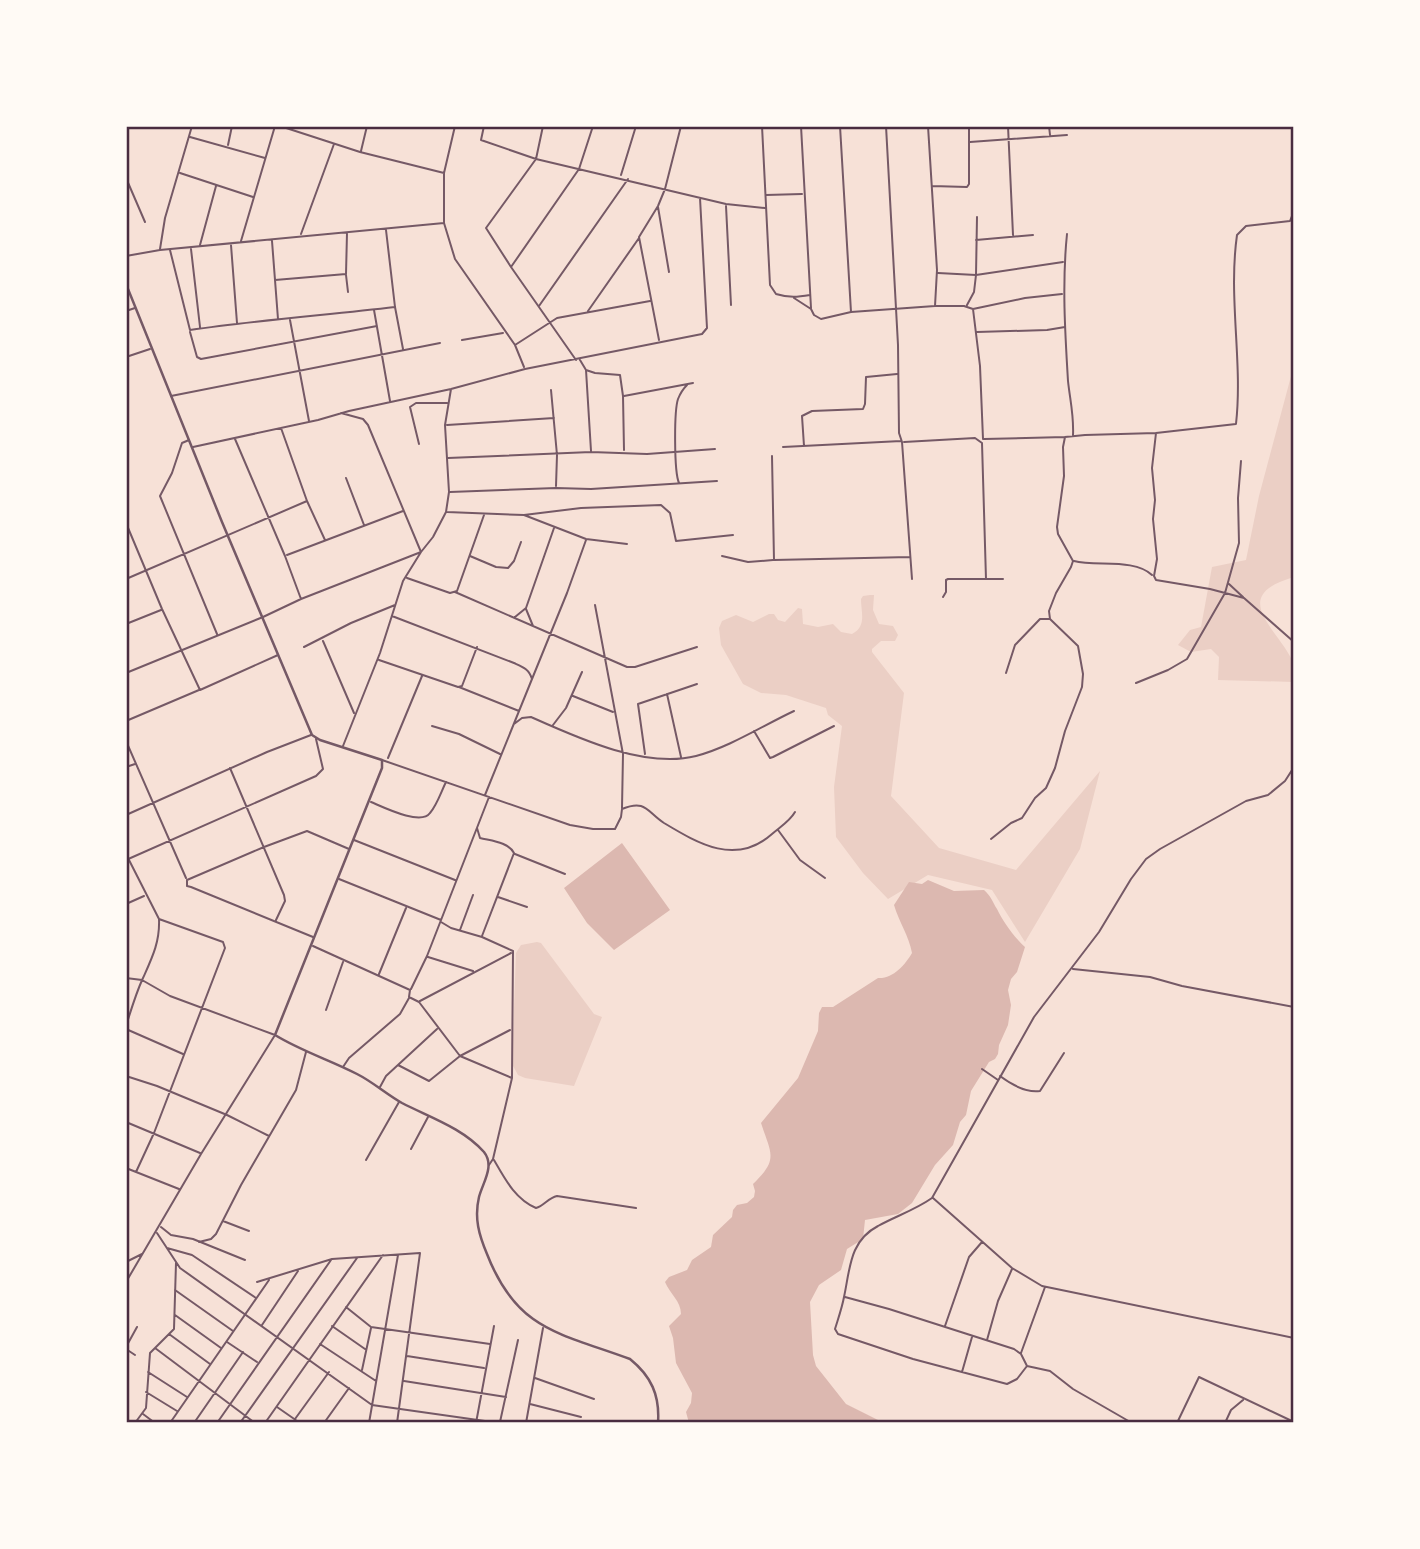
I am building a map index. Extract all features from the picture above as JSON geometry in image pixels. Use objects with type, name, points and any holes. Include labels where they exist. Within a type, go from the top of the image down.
[{"type":"street","points":[[160,250],[166,218],[192,126]]},
{"type":"street","points":[[228,146],[232,126]]},
{"type":"street","points":[[240,242],[275,126]]},
{"type":"street","points":[[280,126],[360,152],[443,173]]},
{"type":"street","points":[[360,152],[367,126]]},
{"type":"street","points":[[455,126],[443,173],[444,223],[455,259],[504,333],[515,345],[525,369]]},
{"type":"street","points":[[484,126],[481,140],[536,159],[726,204],[765,208]]},
{"type":"street","points":[[544,126],[536,159],[486,228],[511,268],[586,370],[620,375],[624,451]]},
{"type":"street","points":[[511,268],[579,169],[593,126]]},
{"type":"street","points":[[621,177],[636,126]]},
{"type":"street","points":[[586,313],[658,206],[681,126]]},
{"type":"street","points":[[762,126],[770,285],[776,294],[794,298],[811,309]]},
{"type":"street","points":[[800,126],[811,309],[814,315],[821,319],[851,312],[935,306],[973,309],[1064,293]]},
{"type":"street","points":[[840,126],[851,312]]},
{"type":"street","points":[[886,126],[900,433],[912,579]]},
{"type":"street","points":[[928,126],[937,273],[935,306]]},
{"type":"street","points":[[932,186],[967,187],[970,184],[969,126]]},
{"type":"street","points":[[1008,126],[1013,235]]},
{"type":"street","points":[[1049,126],[1050,136]]},
{"type":"street","points":[[970,142],[1067,135]]},
{"type":"street","points":[[189,137],[265,158]]},
{"type":"street","points":[[301,235],[334,143]]},
{"type":"street","points":[[180,173],[254,197]]},
{"type":"street","points":[[126,178],[145,222]]},
{"type":"street","points":[[539,307],[628,179]]},
{"type":"street","points":[[199,246],[216,185]]},
{"type":"street","points":[[765,195],[804,194]]},
{"type":"street","points":[[193,447],[451,389],[525,369],[702,334],[707,328],[700,198]]},
{"type":"street","points":[[726,204],[731,305]]},
{"type":"street","points":[[658,206],[669,272]]},
{"type":"street","points":[[783,447],[1156,433],[1236,424],[1239,385],[1235,276],[1237,236],[1246,226],[1290,220],[1294,211]]},
{"type":"street","points":[[967,307],[974,292],[976,275],[977,217]]},
{"type":"street","points":[[126,257],[160,250],[444,223]]},
{"type":"street","points":[[386,229],[403,350]]},
{"type":"street","points":[[347,233],[348,292]]},
{"type":"street","points":[[1067,234],[1064,293],[1069,386],[1074,411],[1073,436]]},
{"type":"street","points":[[975,240],[1033,235]]},
{"type":"street","points":[[639,237],[660,341]]},
{"type":"street","points":[[272,240],[278,320]]},
{"type":"street","points":[[231,244],[237,323]]},
{"type":"street","points":[[191,248],[200,329]]},
{"type":"street","points":[[170,250],[197,357],[201,359],[377,326]]},
{"type":"street","points":[[937,273],[976,275],[1064,261]]},
{"type":"street","points":[[275,280],[346,274]]},
{"type":"street","points":[[126,284],[227,534],[316,739],[323,771],[127,859],[159,919],[155,954],[142,980],[126,1027],[184,1054]]},
{"type":"street","points":[[794,298],[810,295]]},
{"type":"street","points":[[515,345],[557,318],[651,301]]},
{"type":"street","points":[[190,330],[395,307]]},
{"type":"street","points":[[126,311],[135,308]]},
{"type":"street","points":[[374,309],[390,403]]},
{"type":"street","points":[[973,309],[983,450],[986,579]]},
{"type":"street","points":[[290,319],[309,422]]},
{"type":"street","points":[[976,332],[1066,327]]},
{"type":"street","points":[[462,341],[504,333]]},
{"type":"street","points":[[171,396],[440,343]]},
{"type":"street","points":[[126,357],[151,348]]},
{"type":"street","points":[[586,370],[591,452]]},
{"type":"street","points":[[804,446],[802,416],[813,411],[863,409],[866,404],[866,376],[899,374]]},
{"type":"street","points":[[623,396],[693,383]]},
{"type":"street","points":[[679,484],[676,477],[675,451],[677,401],[687,385]]},
{"type":"street","points":[[343,746],[378,659],[406,577],[446,512],[449,492],[445,425],[451,389]]},
{"type":"street","points":[[551,390],[556,488]]},
{"type":"street","points":[[419,444],[410,407],[416,403],[448,403]]},
{"type":"street","points":[[340,413],[357,416],[368,425],[421,552]]},
{"type":"street","points":[[445,425],[554,418]]},
{"type":"street","points":[[281,428],[307,501],[326,541]]},
{"type":"street","points":[[1154,576],[1157,559],[1153,519],[1153,452],[1156,433]]},
{"type":"street","points":[[1050,619],[1049,611],[1056,593],[1073,561],[1057,527],[1064,476],[1065,437]]},
{"type":"street","points":[[234,438],[301,599]]},
{"type":"street","points":[[190,439],[182,443],[160,496],[217,635]]},
{"type":"street","points":[[447,458],[624,451],[648,454],[716,449]]},
{"type":"street","points":[[772,456],[774,560]]},
{"type":"street","points":[[1136,683],[1180,665],[1187,659],[1225,593],[1239,543],[1241,461]]},
{"type":"street","points":[[346,478],[364,526]]},
{"type":"street","points":[[449,492],[591,489],[717,481]]},
{"type":"street","points":[[126,579],[307,501]]},
{"type":"street","points":[[446,512],[524,515],[581,508],[661,505],[670,513],[676,541],[733,535]]},
{"type":"street","points":[[285,556],[404,510]]},
{"type":"street","points":[[455,592],[458,590],[484,514]]},
{"type":"street","points":[[524,515],[586,540],[626,544]]},
{"type":"street","points":[[126,523],[200,690]]},
{"type":"street","points":[[514,618],[526,608],[555,527]]},
{"type":"street","points":[[485,796],[568,593],[586,540]]},
{"type":"street","points":[[469,555],[496,567],[508,568],[514,561],[521,541]]},
{"type":"street","points":[[126,673],[421,552]]},
{"type":"street","points":[[722,556],[748,562],[910,557]]},
{"type":"street","points":[[1073,561],[1147,570],[1156,580],[1244,598]]},
{"type":"street","points":[[406,577],[450,593],[455,592],[627,667],[635,667],[696,648]]},
{"type":"street","points":[[943,597],[948,579],[1003,579]]},
{"type":"street","points":[[1228,583],[1294,642]]},
{"type":"street","points":[[304,647],[351,623],[396,605]]},
{"type":"street","points":[[316,739],[388,760],[570,825],[593,829],[615,828],[622,809],[623,754],[595,606]]},
{"type":"street","points":[[526,608],[533,626]]},
{"type":"street","points":[[126,624],[162,609]]},
{"type":"street","points":[[392,616],[527,668],[532,679]]},
{"type":"street","points":[[991,839],[1022,818],[1035,798],[1046,788],[1082,687],[1083,674],[1078,646],[1050,619],[1040,618],[1015,645],[1006,673]]},
{"type":"street","points":[[322,639],[354,714]]},
{"type":"street","points":[[458,687],[465,681],[477,647]]},
{"type":"street","points":[[126,721],[278,655]]},
{"type":"street","points":[[378,659],[519,711]]},
{"type":"street","points":[[552,726],[572,696],[582,672]]},
{"type":"street","points":[[388,760],[422,675]]},
{"type":"street","points":[[645,755],[638,704],[697,684]]},
{"type":"street","points":[[667,694],[681,758]]},
{"type":"street","points":[[572,696],[615,713]]},
{"type":"street","points":[[514,723],[531,717],[623,754],[681,758],[704,753],[794,712]]},
{"type":"street","points":[[432,726],[459,734],[500,755]]},
{"type":"street","points":[[753,730],[770,758],[834,726]]},
{"type":"street","points":[[126,815],[312,734]]},
{"type":"street","points":[[126,741],[187,880],[187,886],[315,937]]},
{"type":"street","points":[[126,1282],[275,1035],[369,802],[382,768],[382,760]]},
{"type":"street","points":[[126,767],[135,764]]},
{"type":"street","points":[[1027,1366],[1017,1379],[1007,1384],[961,1373],[838,1334],[835,1329],[844,1297],[850,1258],[860,1240],[876,1226],[905,1214],[932,1198],[1034,1017],[1099,932],[1130,879],[1148,858],[1246,801],[1268,795],[1285,781],[1294,766]]},
{"type":"street","points":[[230,768],[284,894],[285,901],[276,921]]},
{"type":"street","points":[[369,802],[415,818],[424,818],[429,816],[446,781]]},
{"type":"street","points":[[343,1067],[349,1058],[400,1014],[427,956],[489,797]]},
{"type":"street","points":[[622,809],[638,805],[652,811],[661,821],[714,849],[746,849],[758,846],[795,811]]},
{"type":"street","points":[[477,824],[480,838],[504,845],[514,853],[565,874]]},
{"type":"street","points":[[778,829],[800,860],[825,878]]},
{"type":"street","points":[[187,880],[307,831],[350,849]]},
{"type":"street","points":[[354,840],[456,880]]},
{"type":"street","points":[[482,937],[514,853]]},
{"type":"street","points":[[339,879],[460,931],[482,937],[512,953],[512,1078],[476,1216],[479,1232],[503,1290],[525,1315],[544,1326],[630,1359],[641,1368],[655,1388],[658,1423]]},
{"type":"street","points":[[460,931],[473,895]]},
{"type":"street","points":[[126,904],[146,896]]},
{"type":"street","points":[[497,896],[527,906]]},
{"type":"street","points":[[379,975],[407,906]]},
{"type":"street","points":[[136,1172],[203,1008],[224,944],[159,919]]},
{"type":"street","points":[[312,946],[410,990]]},
{"type":"street","points":[[419,1002],[512,953]]},
{"type":"street","points":[[427,956],[475,972]]},
{"type":"street","points":[[326,1010],[344,960]]},
{"type":"street","points":[[1072,969],[1154,977],[1182,986],[1294,1007]]},
{"type":"street","points":[[126,978],[142,980],[170,996],[275,1035],[360,1075],[399,1101],[467,1137],[487,1156],[489,1166]]},
{"type":"street","points":[[409,997],[419,1002],[460,1056],[512,1078]]},
{"type":"street","points":[[379,1088],[386,1076],[438,1028]]},
{"type":"street","points":[[398,1065],[429,1082],[460,1056],[511,1030]]},
{"type":"street","points":[[199,1242],[211,1239],[216,1234],[296,1090],[306,1051]]},
{"type":"street","points":[[982,1069],[1014,1086],[1036,1093],[1043,1089],[1064,1053]]},
{"type":"street","points":[[126,1076],[227,1115],[270,1136]]},
{"type":"street","points":[[366,1160],[399,1101]]},
{"type":"street","points":[[411,1149],[429,1116]]},
{"type":"street","points":[[126,1122],[201,1154]]},
{"type":"street","points":[[493,1159],[508,1184],[522,1199],[536,1208],[541,1207],[549,1198],[557,1196],[636,1208]]},
{"type":"street","points":[[126,1168],[180,1189]]},
{"type":"street","points":[[932,1198],[1012,1268],[1045,1286],[1294,1338]]},
{"type":"street","points":[[222,1221],[249,1231]]},
{"type":"street","points":[[160,1226],[171,1235],[199,1242],[245,1260]]},
{"type":"street","points":[[157,1233],[180,1268],[372,1405],[476,1422],[500,1423],[517,1340]]},
{"type":"street","points":[[945,1326],[969,1257],[982,1242]]},
{"type":"street","points":[[166,1247],[192,1255],[256,1298]]},
{"type":"street","points":[[126,1262],[143,1253]]},
{"type":"street","points":[[369,1423],[398,1253]]},
{"type":"street","points":[[257,1282],[332,1259],[420,1253],[397,1423]]},
{"type":"street","points":[[265,1423],[383,1254]]},
{"type":"street","points":[[240,1423],[358,1256]]},
{"type":"street","points":[[217,1423],[332,1259]]},
{"type":"street","points":[[135,1423],[146,1408],[150,1353],[174,1329],[176,1262]]},
{"type":"street","points":[[986,1340],[1012,1268]]},
{"type":"street","points":[[261,1325],[299,1269]]},
{"type":"street","points":[[170,1423],[270,1278]]},
{"type":"street","points":[[1021,1354],[1045,1286]]},
{"type":"street","points":[[174,1290],[233,1332]]},
{"type":"street","points":[[844,1297],[1014,1349],[1021,1354],[1027,1366]]},
{"type":"street","points":[[345,1306],[371,1327],[491,1344]]},
{"type":"street","points":[[175,1315],[222,1349]]},
{"type":"street","points":[[135,1354],[126,1348],[137,1326]]},
{"type":"street","points":[[331,1326],[365,1350]]},
{"type":"street","points":[[476,1422],[494,1326]]},
{"type":"street","points":[[526,1423],[544,1326]]},
{"type":"street","points":[[362,1372],[371,1327]]},
{"type":"street","points":[[169,1334],[211,1364]]},
{"type":"street","points":[[961,1373],[972,1336]]},
{"type":"street","points":[[227,1342],[258,1363]]},
{"type":"street","points":[[319,1343],[376,1381]]},
{"type":"street","points":[[154,1348],[255,1423]]},
{"type":"street","points":[[194,1423],[243,1352]]},
{"type":"street","points":[[406,1356],[486,1368]]},
{"type":"street","points":[[1027,1366],[1050,1371],[1073,1389],[1132,1423]]},
{"type":"street","points":[[147,1371],[187,1397]]},
{"type":"street","points":[[295,1419],[329,1373]]},
{"type":"street","points":[[1177,1423],[1199,1377],[1294,1422]]},
{"type":"street","points":[[534,1378],[594,1399]]},
{"type":"street","points":[[402,1381],[506,1397]]},
{"type":"street","points":[[324,1423],[350,1387]]},
{"type":"street","points":[[146,1392],[178,1412]]},
{"type":"street","points":[[1225,1423],[1238,1402],[1244,1399]]},
{"type":"street","points":[[529,1404],[581,1417]]},
{"type":"street","points":[[276,1406],[300,1423]]},
{"type":"street","points":[[142,1414],[156,1423]]},
{"type":"shaded area","points":[[1294,365],[1294,577],[1274,585],[1264,593],[1260,603],[1268,624],[1292,660],[1294,682],[1218,680],[1219,657],[1211,649],[1191,652],[1178,645],[1190,630],[1201,627],[1212,567],[1246,560],[1259,496]]},
{"type":"shaded area","points":[[874,595],[873,610],[879,624],[893,626],[898,635],[895,641],[881,641],[872,652],[904,693],[891,796],[939,848],[1016,870],[1100,771],[1080,849],[1025,942],[992,890],[928,875],[888,899],[863,873],[836,837],[834,787],[842,726],[828,715],[826,708],[786,695],[761,693],[743,684],[721,645],[719,628],[722,621],[736,615],[753,622],[774,614],[778,620],[785,622],[798,608],[802,609],[803,624],[818,627],[833,624],[841,632],[852,634],[860,627],[861,599],[863,596]]},
{"type":"shaded area","points":[[622,843],[670,910],[614,950],[587,923],[564,888]]},
{"type":"shaded area","points":[[928,880],[954,891],[984,890],[1009,930],[1025,947],[1008,990],[1011,1005],[1008,1025],[998,1054],[989,1062],[971,1091],[966,1115],[960,1122],[953,1145],[935,1165],[912,1203],[898,1214],[865,1220],[863,1239],[847,1249],[841,1270],[819,1285],[810,1302],[816,1366],[846,1404],[880,1421],[891,1423],[689,1423],[686,1412],[692,1393],[676,1363],[669,1326],[681,1314],[681,1309],[665,1282],[669,1277],[687,1270],[692,1260],[711,1247],[713,1235],[732,1217],[737,1205],[747,1203],[754,1197],[753,1184],[770,1162],[770,1149],[761,1123],[798,1078],[818,1031],[822,1007],[833,1007],[878,978],[894,974],[906,962],[912,953],[894,905],[909,882],[922,884]]},
{"type":"shaded area","points":[[541,943],[594,1014],[602,1017],[574,1086],[525,1078],[518,1075],[512,1064],[516,953],[521,945]]}]
